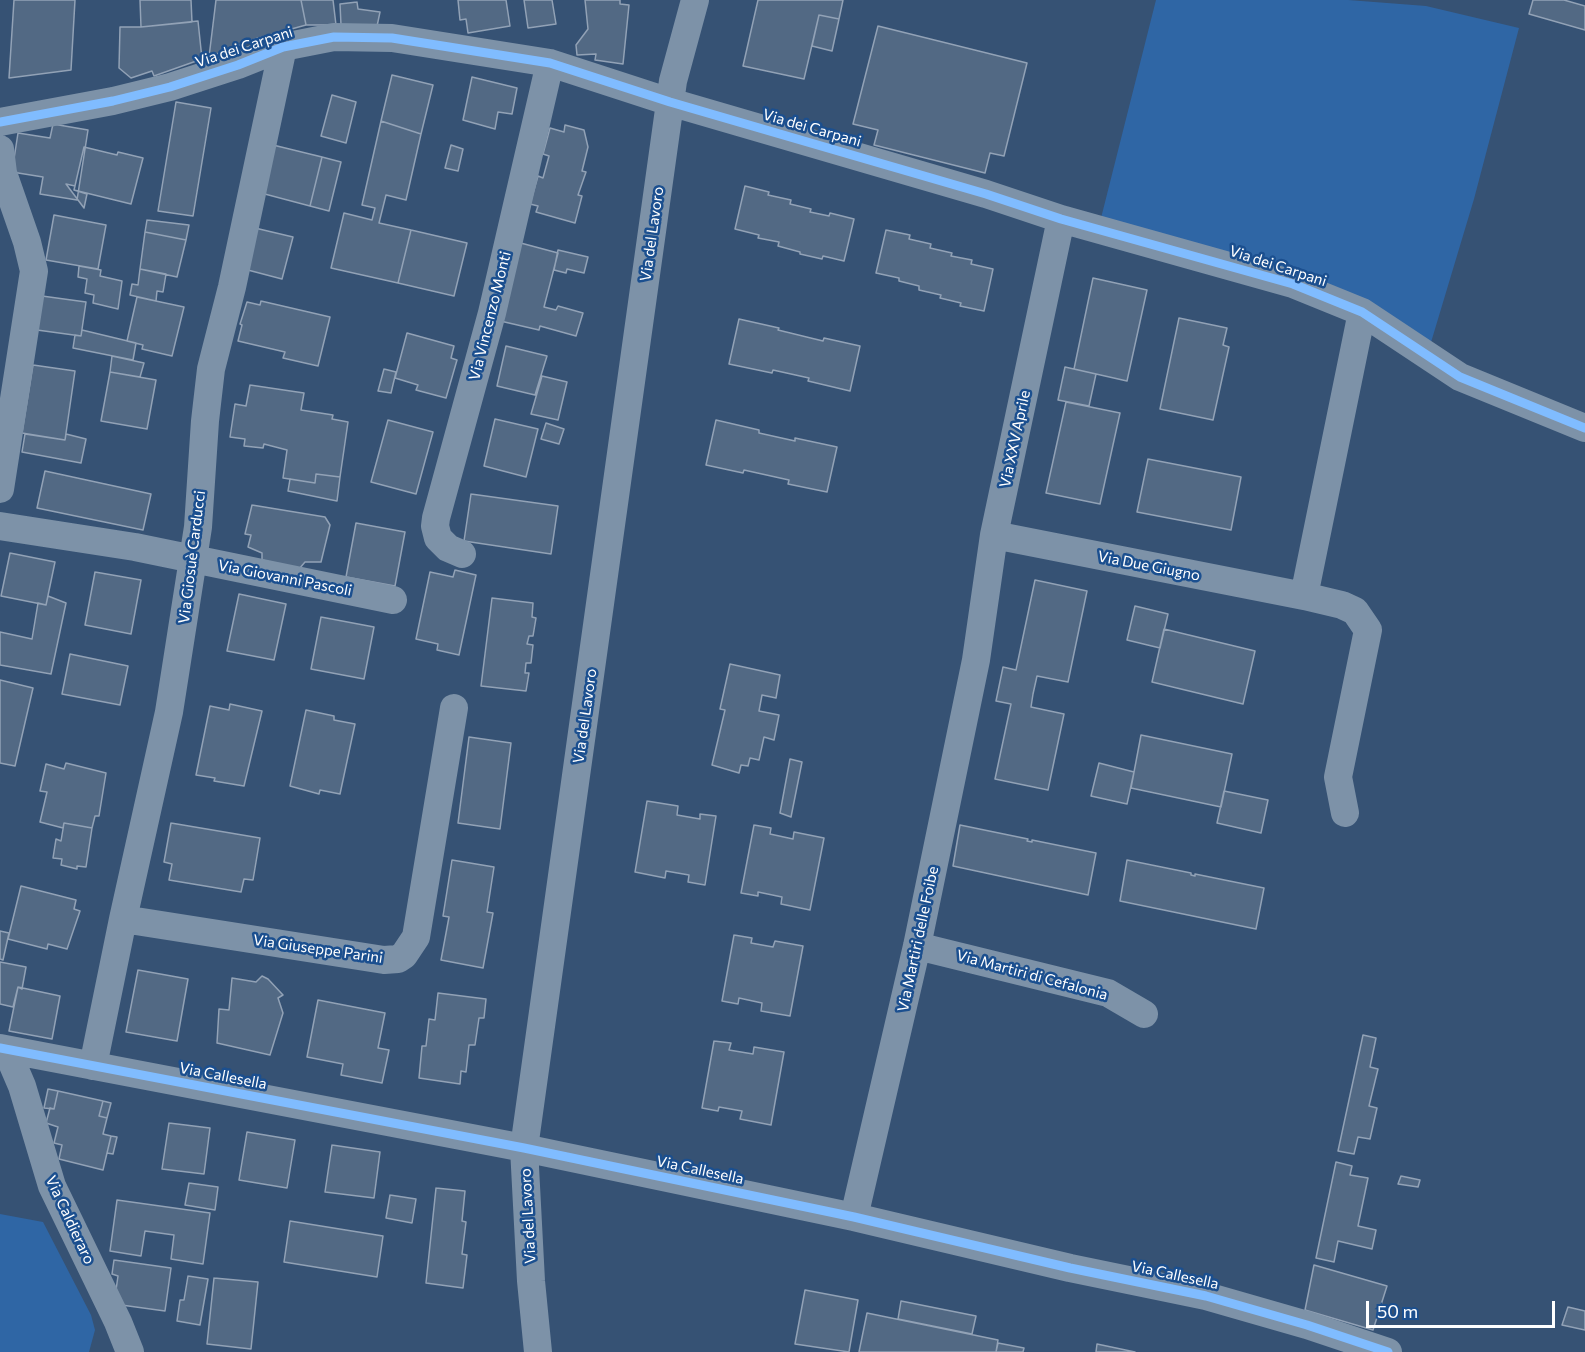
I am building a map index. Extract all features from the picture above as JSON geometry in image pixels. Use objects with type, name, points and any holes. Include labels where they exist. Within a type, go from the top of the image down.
[{"type":"street","name":"Via del Lavoro","points":[[538,1352],[531,1281],[524,1148],[672,91],[675,0]]},
{"type":"street","name":"Via del Lavoro","points":[[672,91],[695,0]]},
{"type":"street","name":"Via dei Carpani","points":[[0,122],[113,101],[170,87],[283,47],[334,38],[392,38],[550,63],[672,91],[1061,219],[1293,284],[1362,312],[1461,377],[1585,428]]},
{"type":"street","name":"Via Giosuè Carducci","points":[[93,1066],[169,712],[194,560],[211,369],[232,287],[283,47]]},
{"type":"street","name":"Via Vincenzo Monti","points":[[462,554],[441,542],[436,533],[436,518],[492,314],[550,63]]},
{"type":"street","points":[[0,149],[3,173],[27,242],[33,271],[11,342],[0,489]]},
{"type":"street","name":"Via XXV Aprile","points":[[976,660],[994,535],[1061,219]]},
{"type":"street","points":[[1304,596],[1362,312]]},
{"type":"street","name":"Via Giovanni Pascoli","points":[[0,526],[135,547],[393,600]]},
{"type":"street","name":"Via Due Giugno","points":[[994,535],[1304,596],[1342,605],[1355,611],[1368,630],[1338,777],[1345,813]]},
{"type":"street","name":"Via Martiri delle Foibe","points":[[854,1217],[917,946],[976,660]]},
{"type":"street","name":"Via Giuseppe Parini","points":[[123,919],[384,960],[404,955],[416,937],[454,708]]},
{"type":"street","name":"Via Martiri di Cefalonia","points":[[917,946],[1108,993],[1144,1014]]},
{"type":"street","name":"Via Callesella","points":[[3,1049],[524,1148],[854,1217],[1070,1268],[1206,1296],[1307,1325],[1388,1352]]},
{"type":"street","name":"Via Caldieraro","points":[[3,1049],[22,1086],[52,1186],[118,1322],[130,1352]]},
{"type":"shaded area","points":[[1156,0],[1348,0],[1426,6],[1519,28],[1474,199],[1429,349],[1100,222]]},
{"type":"shaded area","points":[[0,1214],[43,1222],[91,1315],[95,1330],[89,1352],[0,1352]]},
{"type":"building","points":[[14,0],[75,0],[71,70],[9,78]]},
{"type":"building","points":[[140,0],[191,0],[192,22],[141,27]]},
{"type":"building","points":[[216,0],[301,0],[306,25],[255,39],[209,57]]},
{"type":"building","points":[[301,0],[333,0],[336,25],[306,25]]},
{"type":"building","points":[[458,0],[506,0],[510,26],[468,33],[466,19],[460,20]]},
{"type":"building","points":[[524,0],[552,0],[556,24],[528,28]]},
{"type":"building","points":[[585,0],[620,0],[620,4],[629,5],[623,64],[595,60],[596,54],[577,55],[576,45],[588,29]]},
{"type":"building","points":[[758,0],[843,0],[839,19],[819,15],[804,79],[743,66]]},
{"type":"building","points":[[1533,0],[1564,0],[1585,6],[1585,30],[1529,14]]},
{"type":"building","points":[[357,2],[358,9],[380,12],[376,31],[341,25],[340,4]]},
{"type":"building","points":[[819,15],[839,19],[832,51],[812,46]]},
{"type":"building","points":[[198,21],[202,59],[154,76],[152,71],[131,78],[119,68],[120,27]]},
{"type":"building","points":[[878,26],[1027,63],[1004,156],[990,153],[985,173],[874,145],[878,130],[853,124]]},
{"type":"building","points":[[392,75],[433,85],[421,134],[381,121]]},
{"type":"building","points":[[472,77],[517,88],[512,114],[498,112],[495,129],[463,120]]},
{"type":"building","points":[[332,95],[356,102],[346,143],[321,136]]},
{"type":"building","points":[[176,102],[211,108],[193,216],[158,211]]},
{"type":"building","points":[[381,121],[421,134],[406,200],[386,195],[379,223],[411,230],[398,283],[331,268],[344,213],[372,220],[375,208],[362,205]]},
{"type":"building","points":[[53,124],[88,130],[77,200],[40,194],[43,177],[12,172],[18,133],[50,138]]},
{"type":"building","points":[[565,125],[584,130],[588,147],[582,171],[586,172],[578,195],[582,196],[575,223],[536,212],[538,206],[530,204],[538,176],[543,178],[549,156],[543,154],[550,128],[564,132]]},
{"type":"building","points":[[273,145],[322,157],[310,206],[261,193]]},
{"type":"building","points":[[451,145],[463,149],[458,171],[445,168]]},
{"type":"building","points":[[84,147],[117,155],[118,152],[143,158],[131,204],[74,190]]},
{"type":"building","points":[[322,157],[341,162],[329,211],[310,206]]},
{"type":"building","points":[[66,184],[75,186],[74,190],[87,194],[84,208]]},
{"type":"building","points":[[745,186],[769,192],[768,195],[791,200],[790,204],[811,209],[810,212],[829,216],[830,213],[854,219],[844,261],[800,254],[800,252],[778,246],[779,242],[758,238],[759,235],[735,229]]},
{"type":"building","points":[[54,215],[106,225],[98,269],[46,260]]},
{"type":"building","points":[[147,220],[189,225],[186,240],[145,232]]},
{"type":"building","points":[[255,228],[293,237],[282,279],[244,269]]},
{"type":"building","points":[[411,230],[467,243],[454,296],[398,283]]},
{"type":"building","points":[[886,230],[910,235],[909,239],[931,244],[930,248],[952,253],[951,256],[972,260],[971,264],[993,269],[984,311],[960,306],[961,303],[919,290],[919,286],[899,281],[899,278],[876,273]]},
{"type":"building","points":[[145,232],[186,240],[177,277],[140,269]]},
{"type":"building","points":[[517,242],[558,253],[544,307],[556,310],[558,306],[583,313],[576,336],[540,326],[539,330],[496,320]]},
{"type":"building","points":[[558,250],[588,257],[584,273],[567,269],[566,273],[554,270]]},
{"type":"building","points":[[79,266],[101,270],[100,276],[122,281],[118,309],[93,303],[94,295],[85,293],[87,279],[78,277]]},
{"type":"building","points":[[140,269],[166,274],[163,292],[157,291],[156,301],[130,295],[132,284],[138,285]]},
{"type":"building","points":[[1093,278],[1147,290],[1127,381],[1074,369]]},
{"type":"building","points":[[42,296],[86,302],[81,336],[37,330]]},
{"type":"building","points":[[137,297],[184,307],[172,356],[142,349],[143,345],[127,341]]},
{"type":"building","points":[[261,301],[330,317],[318,366],[283,358],[285,352],[238,341],[242,325],[240,324],[247,302],[260,305]]},
{"type":"building","points":[[1179,318],[1227,328],[1223,345],[1229,347],[1213,420],[1160,409]]},
{"type":"building","points":[[739,319],[823,341],[824,338],[860,346],[850,391],[808,381],[809,378],[729,364]]},
{"type":"building","points":[[82,330],[136,343],[133,360],[73,348],[75,335],[81,336]]},
{"type":"building","points":[[407,333],[454,346],[451,358],[457,360],[446,398],[416,390],[418,385],[395,378]]},
{"type":"building","points":[[506,346],[547,356],[535,395],[497,386]]},
{"type":"building","points":[[112,356],[144,363],[140,377],[110,372]]},
{"type":"building","points":[[33,365],[75,371],[65,440],[22,433]]},
{"type":"building","points":[[1065,367],[1096,374],[1089,406],[1058,400]]},
{"type":"building","points":[[384,369],[396,372],[391,393],[378,391]]},
{"type":"building","points":[[110,372],[156,380],[147,429],[101,421]]},
{"type":"building","points":[[542,376],[567,382],[558,420],[531,414]]},
{"type":"building","points":[[250,385],[304,393],[301,410],[333,415],[332,419],[348,422],[340,477],[316,474],[315,483],[283,478],[287,450],[264,444],[263,448],[244,446],[245,439],[230,437],[235,404],[246,406]]},
{"type":"building","points":[[1066,402],[1120,413],[1100,504],[1046,493]]},
{"type":"building","points":[[495,419],[538,429],[526,477],[484,466]]},
{"type":"building","points":[[388,420],[433,432],[416,494],[371,482]]},
{"type":"building","points":[[716,420],[759,430],[759,433],[837,447],[827,492],[788,484],[789,480],[744,470],[743,473],[706,465]]},
{"type":"building","points":[[546,423],[564,429],[559,444],[541,439]]},
{"type":"building","points":[[25,434],[65,440],[66,434],[86,439],[81,463],[22,452]]},
{"type":"building","points":[[1148,459],[1241,477],[1231,530],[1137,512]]},
{"type":"building","points":[[45,471],[151,494],[143,530],[37,508]]},
{"type":"building","points":[[316,474],[340,477],[337,501],[288,491],[290,479],[315,483]]},
{"type":"building","points":[[471,494],[558,506],[551,554],[464,541]]},
{"type":"building","points":[[252,505],[325,517],[330,525],[321,562],[305,562],[299,569],[262,560],[262,553],[248,547],[251,535],[245,534]]},
{"type":"building","points":[[356,523],[405,532],[395,586],[346,577]]},
{"type":"building","points":[[10,553],[55,562],[46,605],[1,596]]},
{"type":"building","points":[[455,570],[476,575],[459,655],[437,650],[438,644],[416,639],[430,572],[453,577]]},
{"type":"building","points":[[95,572],[141,580],[131,634],[85,625]]},
{"type":"building","points":[[1035,580],[1087,591],[1068,682],[1037,676],[1033,694],[1031,707],[1064,714],[1048,790],[995,779],[1011,704],[996,701],[1003,667],[1016,670]]},
{"type":"building","points":[[239,594],[286,604],[274,660],[227,651]]},
{"type":"building","points":[[48,596],[66,603],[51,674],[0,665],[0,632],[32,639],[38,603],[46,605]]},
{"type":"building","points":[[492,598],[533,603],[532,617],[536,618],[533,636],[529,636],[527,644],[533,645],[531,663],[526,663],[525,673],[529,673],[526,691],[481,686]]},
{"type":"building","points":[[1135,606],[1168,614],[1160,648],[1127,640]]},
{"type":"building","points":[[321,617],[374,627],[364,679],[311,669]]},
{"type":"building","points":[[1164,629],[1255,651],[1243,704],[1152,682]]},
{"type":"building","points":[[70,654],[128,666],[120,705],[62,694]]},
{"type":"building","points":[[730,664],[780,675],[776,698],[762,695],[759,711],[779,715],[774,740],[764,737],[759,760],[750,758],[748,766],[741,765],[739,773],[712,765],[725,710],[720,709]]},
{"type":"building","points":[[0,680],[33,688],[15,766],[0,763]]},
{"type":"building","points":[[230,704],[262,711],[244,786],[214,781],[215,778],[196,775],[210,706],[229,710]]},
{"type":"building","points":[[306,710],[334,716],[334,720],[355,724],[340,794],[320,790],[319,794],[290,786]]},
{"type":"building","points":[[1141,735],[1232,754],[1221,807],[1131,788]]},
{"type":"building","points":[[469,737],[511,743],[500,829],[458,823]]},
{"type":"building","points":[[790,759],[802,762],[791,817],[780,813]]},
{"type":"building","points":[[66,763],[106,773],[99,816],[95,816],[92,828],[64,823],[63,828],[40,822],[47,792],[40,791],[46,764],[64,769]]},
{"type":"building","points":[[1099,763],[1134,772],[1127,804],[1091,796]]},
{"type":"building","points":[[1224,791],[1268,800],[1261,833],[1217,823]]},
{"type":"building","points":[[647,801],[678,806],[677,815],[700,819],[700,814],[716,816],[705,885],[688,882],[689,875],[666,871],[665,878],[635,872]]},
{"type":"building","points":[[64,823],[92,828],[86,867],[77,866],[77,869],[61,865],[62,859],[53,858],[56,839],[61,841]]},
{"type":"building","points":[[171,823],[260,838],[253,880],[244,879],[241,892],[169,880],[172,864],[164,862]]},
{"type":"building","points":[[754,825],[771,828],[770,834],[793,839],[794,832],[824,838],[810,910],[781,904],[782,897],[758,892],[758,896],[741,893]]},
{"type":"building","points":[[960,825],[1028,839],[1027,841],[1032,842],[1032,840],[1096,853],[1088,895],[953,866]]},
{"type":"building","points":[[452,860],[494,867],[487,912],[493,913],[483,968],[441,960],[449,917],[443,916]]},
{"type":"building","points":[[1127,860],[1191,873],[1195,876],[1195,874],[1264,888],[1256,929],[1120,901]]},
{"type":"building","points":[[21,886],[76,900],[74,909],[80,911],[67,949],[48,944],[47,949],[8,939]]},
{"type":"building","points":[[0,931],[9,933],[3,960],[0,959]]},
{"type":"building","points":[[734,935],[752,938],[751,943],[773,947],[775,941],[803,946],[790,1016],[761,1011],[762,1003],[739,998],[738,1004],[722,1001]]},
{"type":"building","points":[[0,962],[26,967],[22,989],[18,987],[13,1007],[0,1004]]},
{"type":"building","points":[[138,970],[188,979],[177,1041],[126,1032]]},
{"type":"building","points":[[262,976],[268,979],[283,995],[278,998],[283,1013],[270,1055],[217,1043],[219,1009],[229,1010],[232,978],[256,982]]},
{"type":"building","points":[[18,987],[60,996],[52,1039],[9,1031]]},
{"type":"building","points":[[438,993],[486,999],[484,1018],[479,1018],[475,1045],[469,1045],[466,1072],[461,1071],[460,1084],[419,1078],[422,1046],[426,1046],[429,1019],[435,1020]]},
{"type":"building","points":[[318,1000],[385,1013],[378,1048],[389,1050],[382,1083],[341,1075],[343,1064],[307,1057]]},
{"type":"building","points":[[1363,1035],[1376,1038],[1370,1067],[1378,1069],[1369,1106],[1377,1108],[1370,1139],[1358,1137],[1354,1154],[1338,1151]]},
{"type":"building","points":[[714,1041],[731,1043],[729,1050],[753,1054],[754,1047],[784,1052],[771,1125],[740,1119],[742,1111],[719,1107],[718,1111],[702,1108]]},
{"type":"building","points":[[48,1089],[58,1091],[54,1109],[44,1108]]},
{"type":"building","points":[[58,1091],[103,1101],[99,1116],[107,1118],[103,1134],[111,1136],[103,1170],[59,1159],[62,1145],[54,1143],[58,1127],[46,1123],[50,1108],[54,1109]]},
{"type":"building","points":[[103,1101],[111,1103],[107,1118],[99,1116]]},
{"type":"building","points":[[169,1123],[210,1128],[204,1174],[162,1169]]},
{"type":"building","points":[[247,1132],[295,1140],[287,1188],[239,1180]]},
{"type":"building","points":[[111,1136],[117,1137],[113,1154],[107,1153]]},
{"type":"building","points":[[332,1145],[380,1152],[374,1198],[325,1192]]},
{"type":"building","points":[[1336,1162],[1352,1166],[1350,1175],[1368,1178],[1358,1226],[1376,1230],[1372,1249],[1338,1241],[1334,1262],[1316,1258]]},
{"type":"building","points":[[1401,1176],[1420,1180],[1418,1187],[1398,1184]]},
{"type":"building","points":[[189,1183],[218,1187],[215,1210],[185,1205]]},
{"type":"building","points":[[436,1188],[465,1191],[462,1221],[466,1222],[462,1254],[467,1255],[463,1288],[426,1283]]},
{"type":"building","points":[[390,1195],[416,1199],[412,1223],[386,1218]]},
{"type":"building","points":[[117,1200],[210,1213],[203,1264],[171,1259],[174,1235],[145,1231],[141,1256],[110,1251]]},
{"type":"building","points":[[290,1221],[383,1236],[377,1277],[284,1262]]},
{"type":"building","points":[[114,1260],[171,1268],[165,1311],[114,1304],[118,1276],[112,1274]]},
{"type":"building","points":[[1314,1265],[1387,1286],[1373,1330],[1305,1310]]},
{"type":"building","points":[[188,1276],[208,1279],[200,1325],[177,1321],[180,1300],[184,1300]]},
{"type":"building","points":[[214,1278],[258,1282],[251,1349],[207,1344]]},
{"type":"building","points":[[805,1290],[858,1300],[849,1352],[795,1344]]},
{"type":"building","points":[[901,1301],[976,1316],[972,1334],[898,1319]]},
{"type":"building","points":[[1568,1307],[1585,1311],[1585,1330],[1562,1325]]},
{"type":"building","points":[[867,1313],[998,1340],[996,1352],[859,1352]]},
{"type":"building","points":[[998,1343],[1024,1348],[1023,1352],[996,1352]]},
{"type":"building","points":[[1097,1344],[1135,1352],[1096,1352]]},
{"type":"cycle path","points":[[0,122],[113,101],[170,87],[238,65],[283,47],[334,37],[392,38],[550,63],[670,102],[986,194],[1061,219],[1293,284],[1362,312],[1460,377],[1585,428]]},
{"type":"cycle path","points":[[0,1048],[524,1148],[854,1217],[1070,1268],[1206,1296],[1307,1325],[1388,1352]]}]
